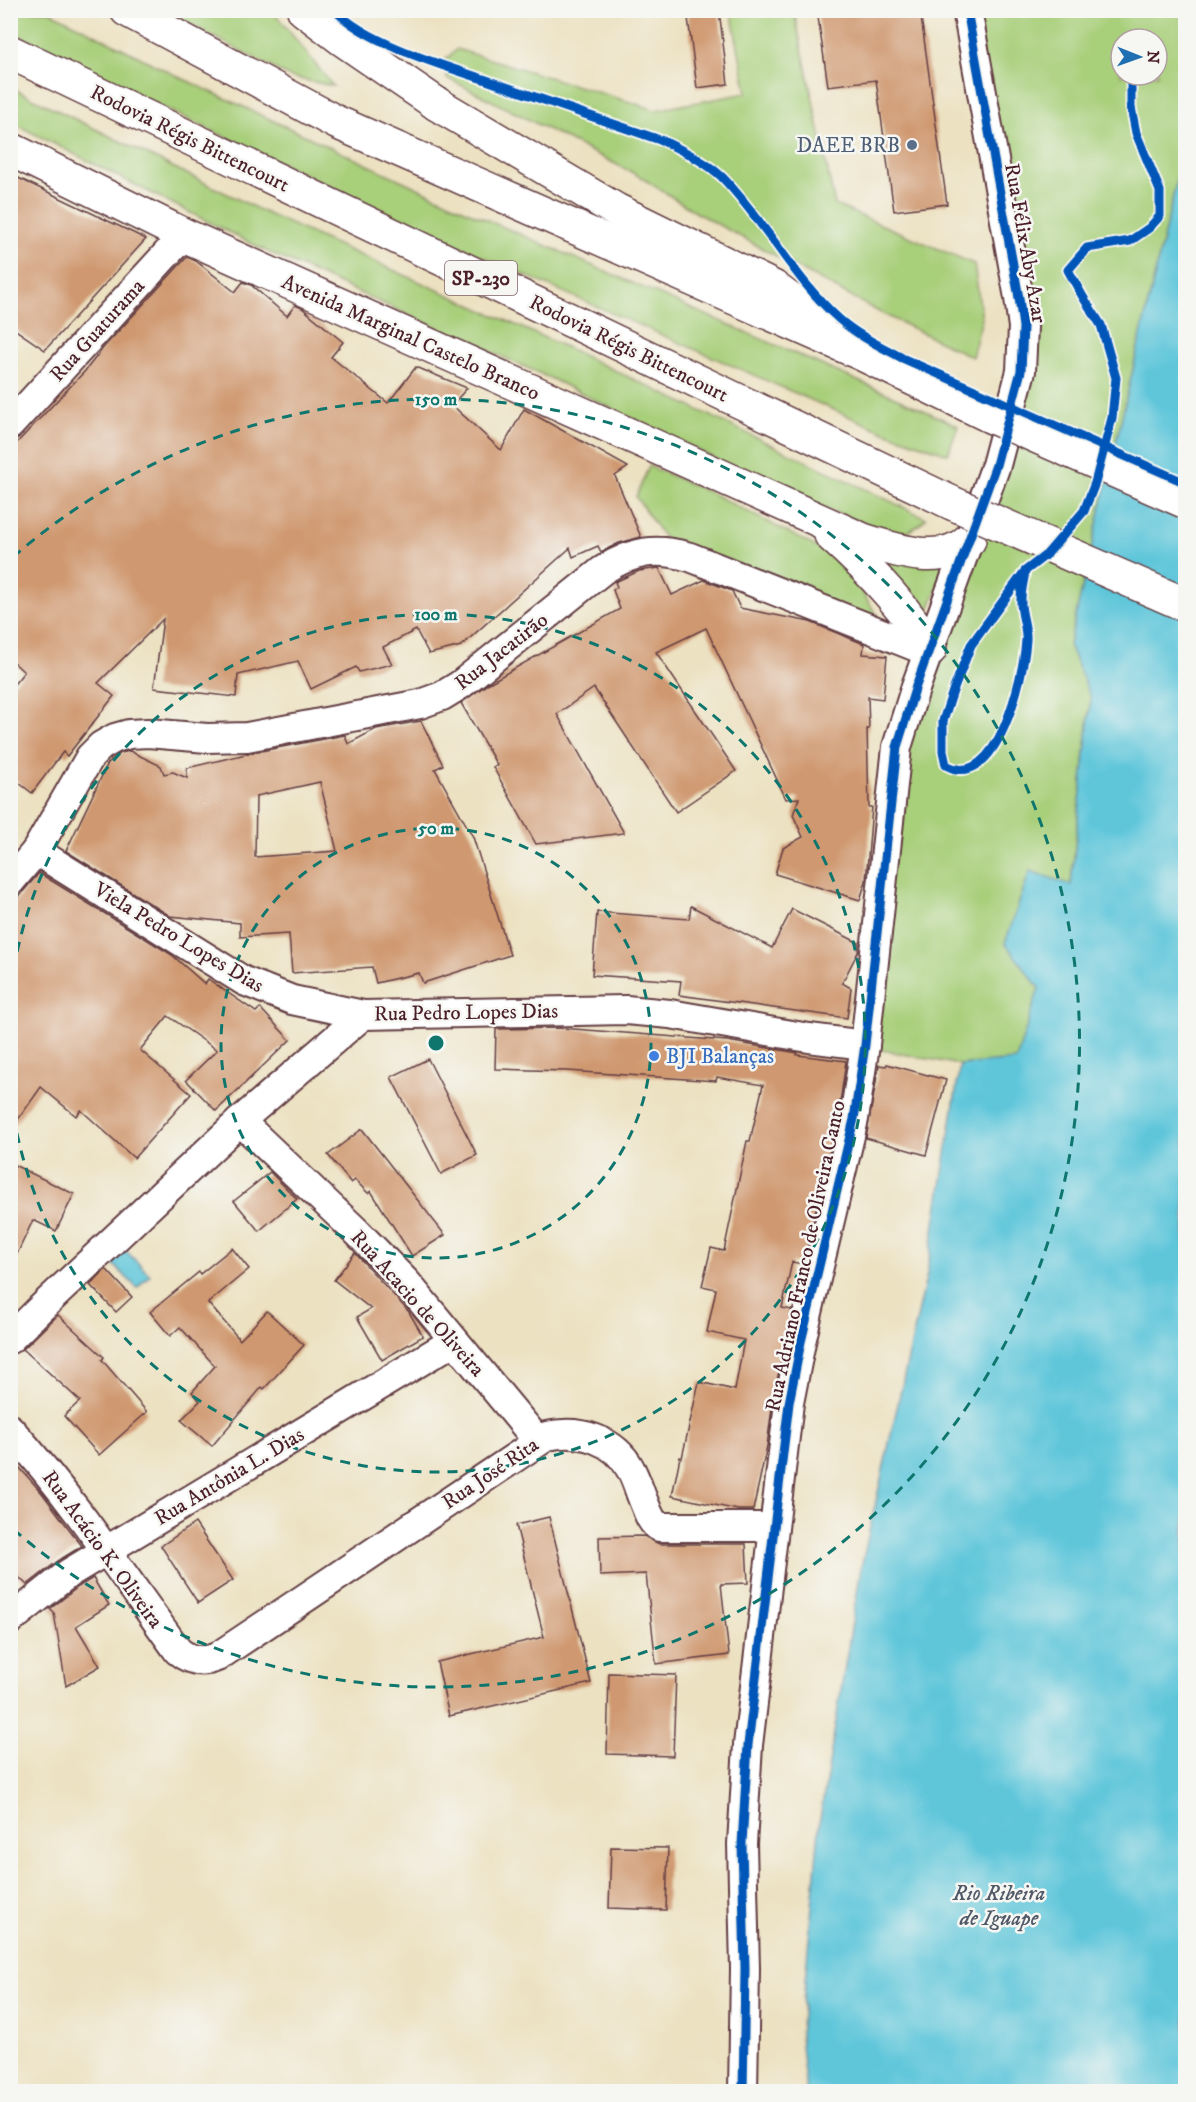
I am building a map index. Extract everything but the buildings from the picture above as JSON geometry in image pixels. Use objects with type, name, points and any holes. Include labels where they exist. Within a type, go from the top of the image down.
[{"type":"main road","points":[[127,10],[336,122],[862,354],[990,416],[1185,502]]},
{"type":"main road","points":[[304,10],[437,104],[616,210],[773,287],[862,354]]},
{"type":"main road","name":"Rodovia Régis Bittencourt","points":[[10,52],[951,503],[1185,605]]},
{"type":"main road","name":"Avenida Marginal Castelo Branco","points":[[10,149],[184,236],[729,479],[814,520],[880,546],[921,553],[956,551],[969,540]]},
{"type":"main road","name":"Avenida Marginal Castelo Branco","points":[[814,520],[871,573],[919,631],[929,650]]},
{"type":"street","points":[[315,10],[342,39]]},
{"type":"street","name":"Rua Félix Aby Azar","points":[[929,650],[996,465],[1021,371],[1024,350],[1019,298],[967,10]]},
{"type":"street","name":"Rua Guaturama","points":[[10,425],[184,236]]},
{"type":"street","name":"Rua Jacatirão","points":[[10,882],[36,851],[90,757],[101,746],[116,738],[129,734],[148,733],[207,738],[247,737],[420,704],[442,696],[460,685],[603,570],[633,555],[663,552],[690,557],[929,650]]},
{"type":"street","name":"Rua Adriano Franco de Oliveira Canto","points":[[743,2091],[745,1970],[742,1844],[748,1745],[789,1403],[854,1119],[865,1045],[897,747],[915,686],[929,650]]},
{"type":"street","name":"Viela Pedro Lopes Dias","points":[[36,851],[244,981],[292,1000],[363,1015]]},
{"type":"street","name":"Rua Pedro Lopes Dias","points":[[10,1339],[240,1121],[363,1015],[626,1010],[670,1014],[865,1045]]},
{"type":"street","name":"Rua Acacio de Oliveira","points":[[240,1121],[406,1282],[537,1440]]},
{"type":"street","name":"Rua Antônia L. Dias","points":[[10,1620],[69,1573],[454,1341]]},
{"type":"street","name":"Rua Acácio K. Oliveira","points":[[10,1428],[106,1550],[178,1651],[188,1658],[200,1661]]},
{"type":"street","name":"Rua José Rita","points":[[200,1661],[217,1657],[537,1440],[556,1434],[575,1434],[609,1445],[630,1468],[652,1521],[659,1527],[774,1527]]},
{"type":"green space","points":[[10,11],[49,11],[177,76],[478,216],[958,426],[948,454],[882,431],[467,250],[164,108],[11,31]]},
{"type":"green space","points":[[165,11],[273,11],[333,86],[290,77]]},
{"type":"green space","points":[[731,11],[794,11],[835,205],[974,264],[982,319],[972,357],[879,312],[697,213],[639,176],[447,78],[445,60],[457,49],[656,110],[747,93]]},
{"type":"green space","points":[[977,11],[1185,11],[1186,130],[1181,162],[1069,645],[1091,697],[1071,885],[1016,1061],[960,1065],[866,1047],[898,749],[1023,375]]},
{"type":"green space","points":[[10,87],[270,215],[563,346],[926,518],[913,529],[897,536],[779,490],[552,379],[266,251],[11,122]]},
{"type":"green space","points":[[649,466],[711,493],[840,559],[881,621],[667,542],[636,497]]},
{"type":"green space","points":[[869,556],[947,563],[924,623]]},
{"type":"water","name":"Rio Ribeira de Iguape","points":[[1185,130],[1185,2091],[806,2092],[800,2036],[820,1819],[861,1568],[927,1274],[960,1065],[1016,1060],[1039,988],[1005,943],[1030,871],[1071,885],[1091,698],[1069,645],[1181,162]]},
{"type":"water","points":[[123,1248],[150,1275],[137,1288],[110,1261]]},
{"type":"cycle path","points":[[335,10],[349,22],[385,43],[450,68],[663,141],[694,157],[722,177],[752,212],[807,286],[853,330],[902,358],[1186,483]]},
{"type":"cycle path","points":[[743,2092],[745,1969],[742,1844],[748,1745],[789,1403],[801,1342],[854,1119],[865,1045],[897,747],[916,686],[996,465],[1021,371],[1023,327],[1019,298],[967,10]]},
{"type":"cycle path","points":[[1025,571],[1047,554],[1084,511],[1095,483],[1112,418],[1116,378],[1101,325],[1068,270],[1087,248],[1130,241],[1149,228],[1160,216],[1160,191],[1136,133],[1131,107],[1131,87]]},
{"type":"cycle path","points":[[1025,571],[1021,592],[1026,635],[1024,657],[1013,703],[1004,726],[993,747],[980,763],[964,769],[946,765],[943,751],[943,721],[971,645],[1025,571]]},
{"type":"place","name":"DAEE BRB","points":[[912,145]]},
{"type":"place","name":"BJI Balanças","points":[[654,1056]]}]
